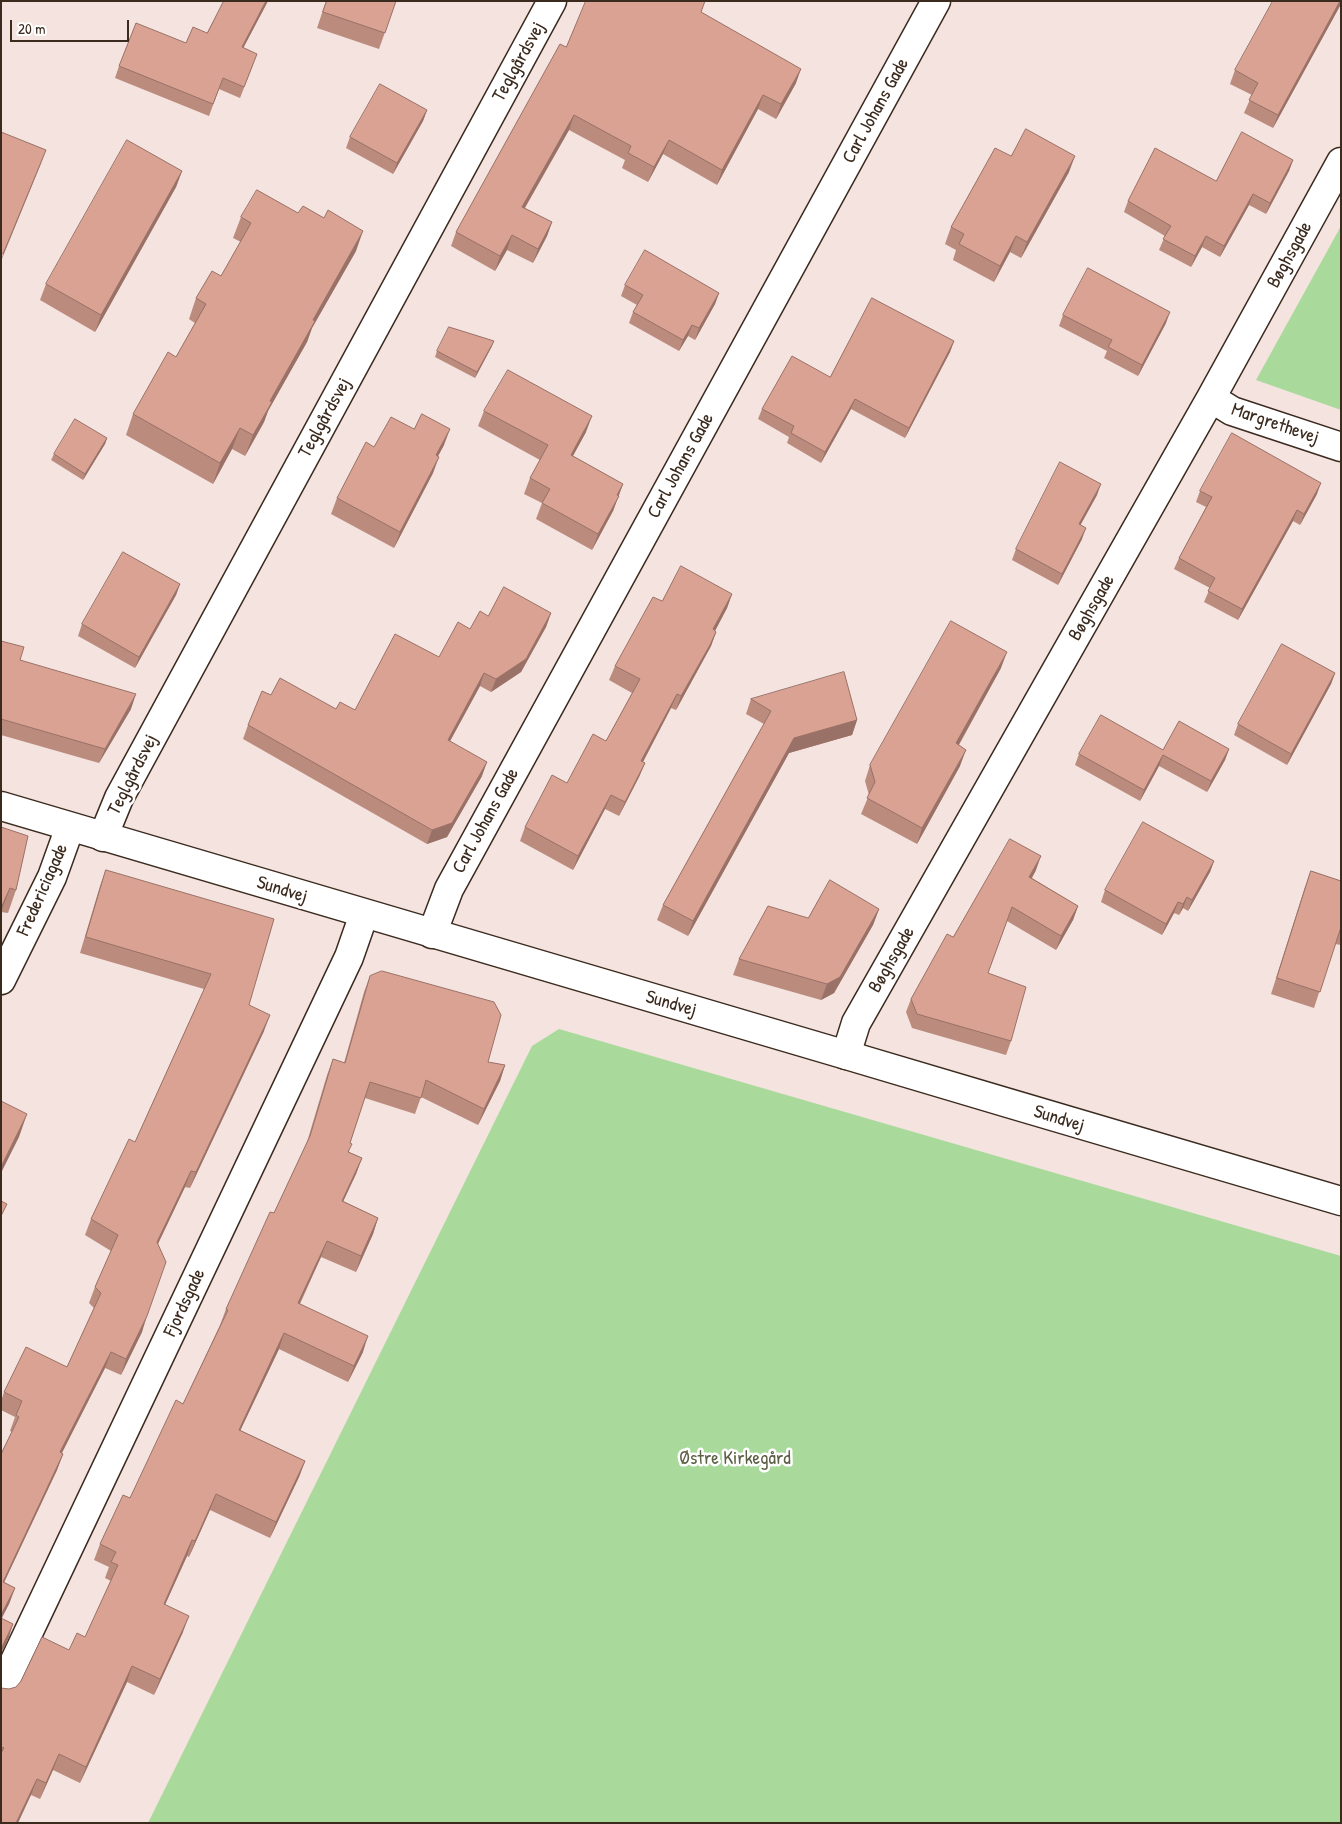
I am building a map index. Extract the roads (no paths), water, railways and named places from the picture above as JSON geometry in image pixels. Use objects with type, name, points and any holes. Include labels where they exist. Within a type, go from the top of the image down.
[{"type":"street","name":"Teglgårdsvej","points":[[103,837],[119,798],[552,1]]},
{"type":"street","name":"Carl Johans Gade","points":[[432,934],[449,889],[936,1]]},
{"type":"street","name":"Bøghsgade","points":[[846,1055],[856,1023],[1211,398],[1341,162]]},
{"type":"street","name":"Margrethevej","points":[[1211,398],[1232,411],[1341,447]]},
{"type":"street","name":"Sundvej","points":[[1,806],[1341,1201]]},
{"type":"street","name":"Fredericiagade","points":[[1,980],[52,877],[70,827]]},
{"type":"street","name":"Fjordsgade","points":[[1,1690],[349,958],[364,914]]},
{"type":"park label","name":"Østre Kirkegård","points":[[735,1459]]}]
